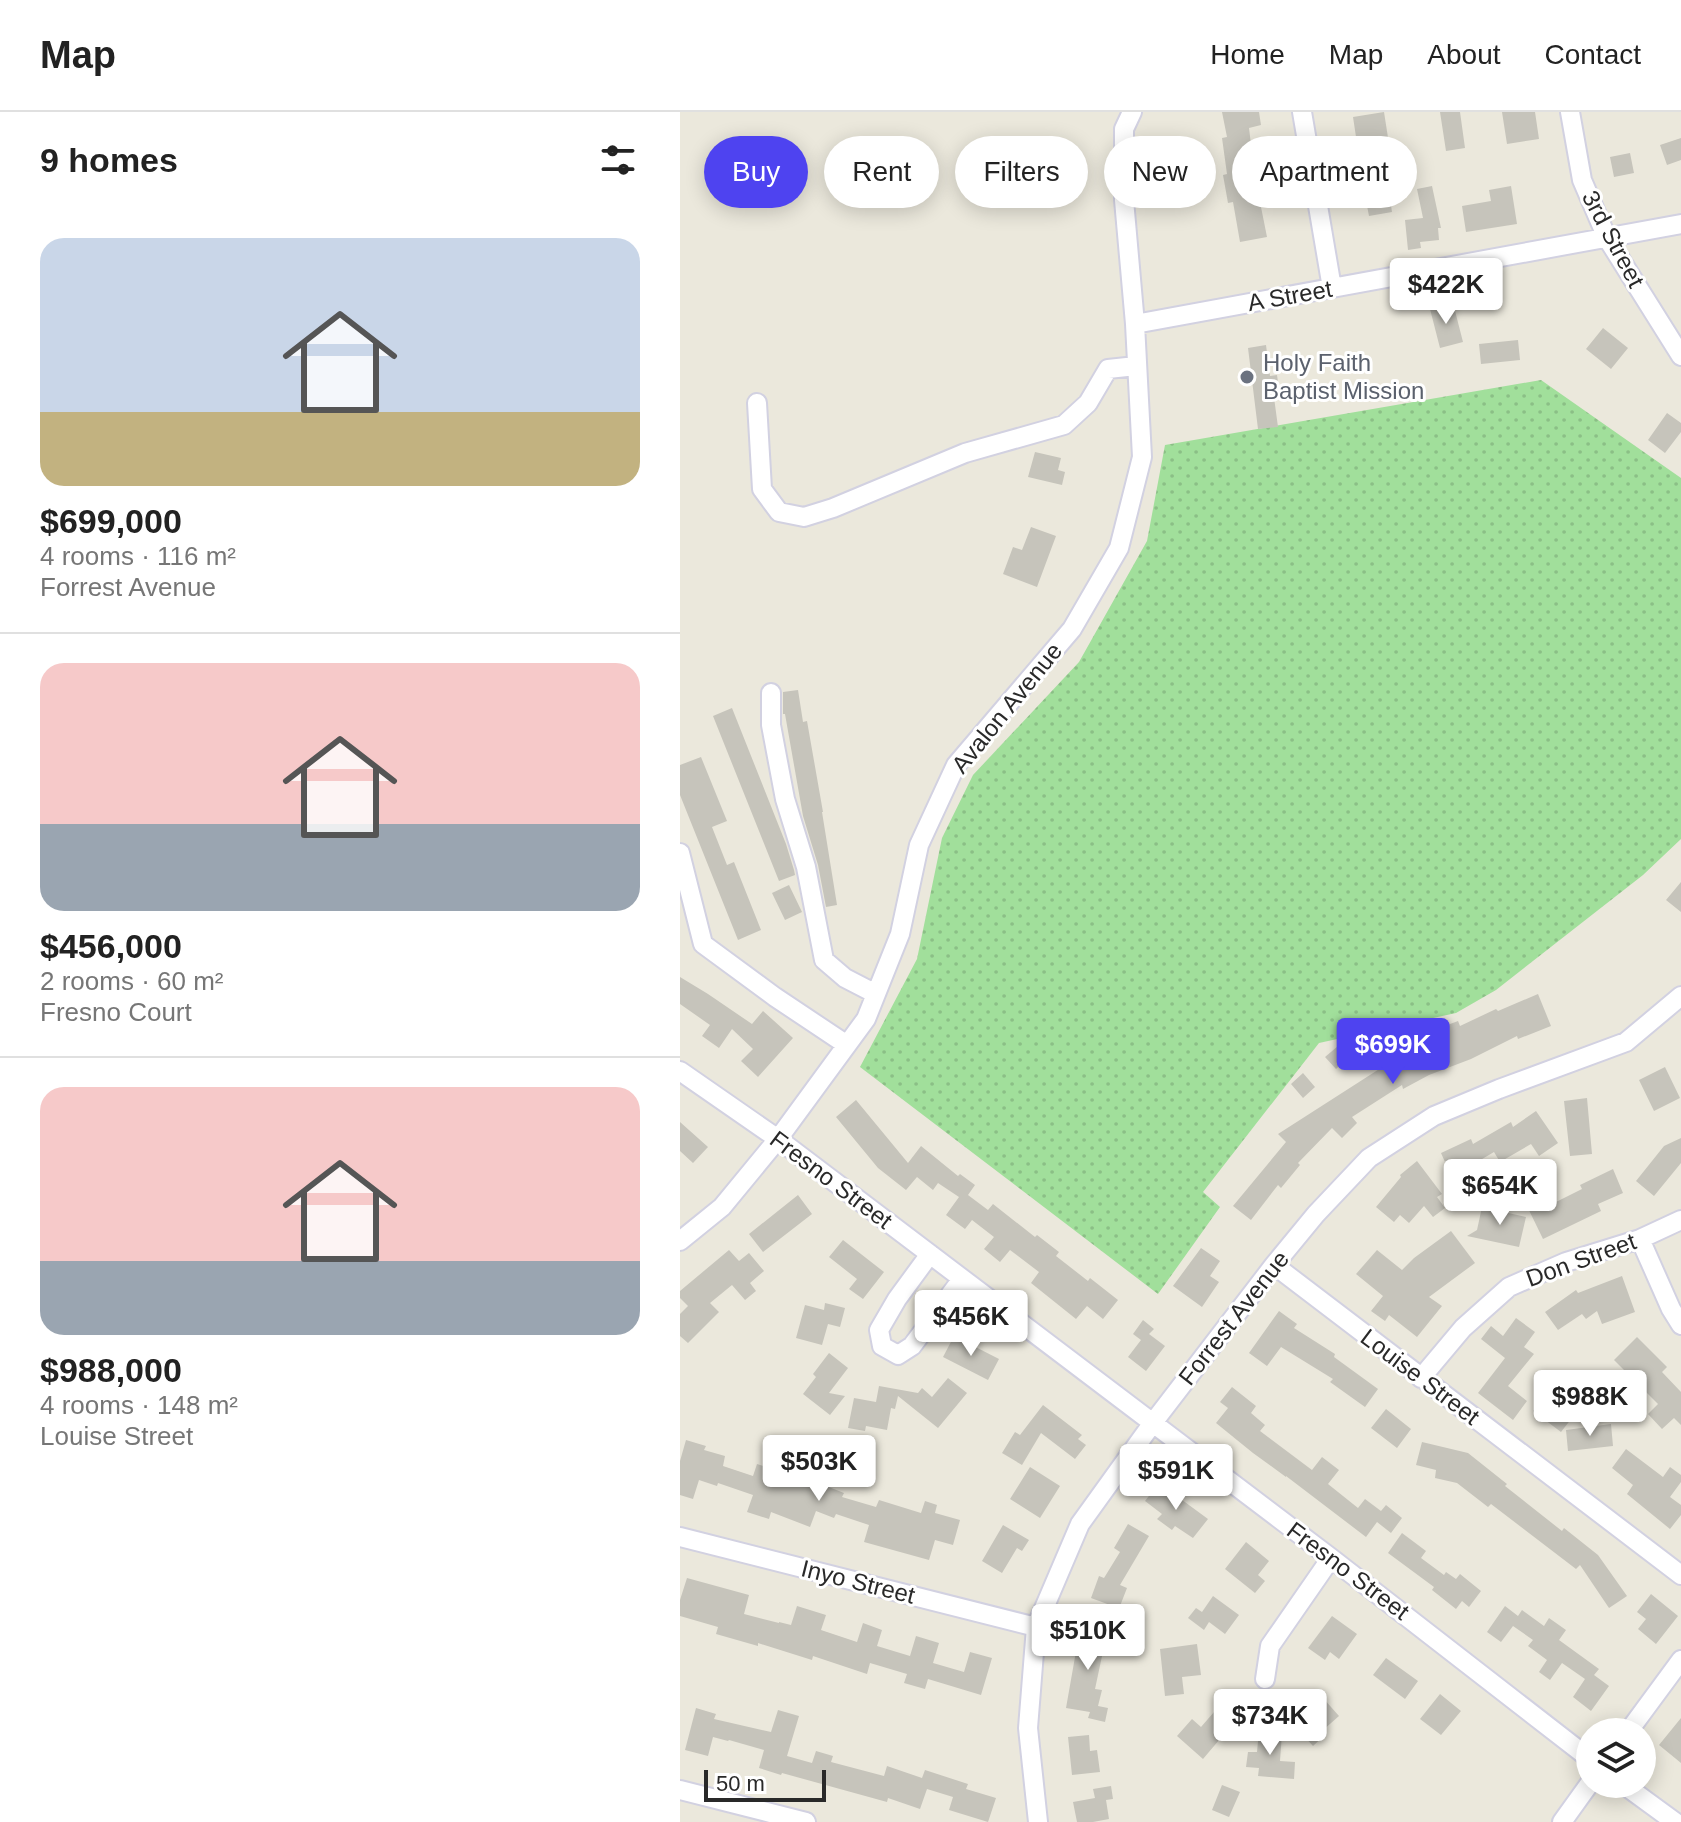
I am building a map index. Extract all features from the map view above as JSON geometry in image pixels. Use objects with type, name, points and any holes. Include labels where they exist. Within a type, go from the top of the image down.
[{"type":"street","name":"Avalon Avenue","points":[[680,1241],[722,1207],[778,1139],[866,1019],[900,934],[919,845],[956,765],[1072,629],[1119,548],[1142,457],[1124,200],[1124,129],[1132,112]]},
{"type":"street","points":[[1302,112],[1332,288]]},
{"type":"street","name":"3rd Street","points":[[1570,112],[1582,180],[1607,238],[1681,356]]},
{"type":"street","name":"A Street","points":[[1135,324],[1681,224]]},
{"type":"street","points":[[757,403],[762,489],[779,512],[804,517],[965,453],[1064,425],[1088,403],[1108,369],[1136,366]]},
{"type":"street","points":[[771,693],[771,725],[785,799],[806,867],[824,960],[845,978],[876,994]]},
{"type":"street","points":[[680,853],[703,944],[847,1045]]},
{"type":"street","name":"Forrest Avenue","points":[[1038,1822],[1028,1728],[1036,1627],[1080,1524],[1274,1265],[1316,1214],[1369,1158],[1434,1116],[1626,1042],[1681,996]]},
{"type":"street","name":"Fresno Street","points":[[680,1071],[778,1139],[1331,1558],[1576,1748]]},
{"type":"street","name":"Don Street","points":[[1421,1378],[1463,1328],[1509,1287],[1566,1262],[1640,1239],[1681,1220]]},
{"type":"street","points":[[1640,1239],[1681,1325]]},
{"type":"street","points":[[930,1254],[879,1330],[882,1346],[898,1355],[912,1346],[962,1279]]},
{"type":"street","name":"Louise Street","points":[[1274,1265],[1681,1575]]},
{"type":"street","name":"Inyo Street","points":[[680,1537],[1036,1627]]},
{"type":"street","points":[[1265,1679],[1270,1646],[1331,1558]]},
{"type":"street","points":[[1638,1718],[1681,1660]]},
{"type":"street","points":[[680,1790],[806,1822]]},
{"type":"street","points":[[1562,1822],[1579,1798]]},
{"type":"street","points":[[1642,1798],[1675,1822]]},
{"type":"green space","points":[[1541,380],[1681,478],[1681,839],[1643,875],[1496,990],[1456,1013],[1319,1043],[1203,1192],[1220,1207],[1158,1294],[860,1067],[917,959],[942,838],[973,775],[1079,662],[1147,541],[1165,445]]},
{"type":"building","points":[[1222,112],[1259,112],[1261,125],[1249,128],[1250,136],[1232,136],[1232,202],[1228,203],[1223,175],[1227,174],[1222,138],[1227,137]]},
{"type":"building","points":[[1384,112],[1388,136],[1356,136],[1353,117]]},
{"type":"building","points":[[1440,112],[1460,112],[1465,148],[1446,151]]},
{"type":"building","points":[[1502,112],[1535,112],[1539,139],[1507,144]]},
{"type":"building","points":[[1681,138],[1681,160],[1667,165],[1660,145]]},
{"type":"building","points":[[1630,153],[1634,173],[1614,177],[1610,157]]},
{"type":"building","points":[[1432,186],[1441,228],[1438,228],[1439,240],[1420,242],[1421,248],[1408,250],[1405,220],[1423,218],[1417,189]]},
{"type":"building","points":[[1511,186],[1517,224],[1466,232],[1462,206],[1491,201],[1489,190]]},
{"type":"building","points":[[1234,208],[1261,208],[1267,237],[1240,242]]},
{"type":"building","points":[[1367,208],[1391,208],[1392,212],[1369,216]]},
{"type":"building","points":[[1453,303],[1463,342],[1440,348],[1430,309]]},
{"type":"building","points":[[1603,328],[1628,348],[1611,369],[1586,349]]},
{"type":"building","points":[[1518,340],[1520,360],[1481,364],[1479,344]]},
{"type":"building","points":[[1266,345],[1270,376],[1277,375],[1279,389],[1273,390],[1278,427],[1258,429],[1248,348]]},
{"type":"building","points":[[1667,413],[1681,423],[1681,432],[1665,453],[1648,440]]},
{"type":"building","points":[[1035,452],[1061,458],[1058,470],[1065,472],[1062,485],[1028,477]]},
{"type":"building","points":[[1031,527],[1056,536],[1037,587],[1003,574],[1013,547],[1022,550]]},
{"type":"building","points":[[798,690],[803,722],[807,721],[837,905],[826,907],[818,865],[803,816],[783,714],[783,692]]},
{"type":"building","points":[[732,708],[794,870],[795,875],[779,881],[713,716]]},
{"type":"building","points":[[701,757],[727,821],[712,827],[727,865],[734,862],[761,930],[738,940],[680,795],[680,765]]},
{"type":"building","points":[[1681,882],[1681,912],[1666,900]]},
{"type":"building","points":[[789,885],[802,912],[785,920],[772,893]]},
{"type":"building","points":[[680,977],[752,1024],[763,1011],[793,1038],[758,1077],[741,1061],[753,1049],[732,1029],[719,1048],[702,1036],[710,1025],[680,1004]]},
{"type":"building","points":[[1538,994],[1551,1026],[1518,1039],[1517,1036],[1403,1089],[1402,1085],[1352,1117],[1357,1123],[1342,1138],[1332,1128],[1298,1163],[1300,1165],[1281,1188],[1278,1185],[1251,1220],[1233,1206],[1286,1142],[1278,1134],[1384,1066],[1389,1075],[1417,1059],[1399,1032],[1414,1023],[1421,1035],[1458,1021],[1460,1026]]},
{"type":"building","points":[[1338,1046],[1348,1058],[1336,1069],[1325,1057]]},
{"type":"building","points":[[1665,1067],[1680,1098],[1654,1111],[1639,1080]]},
{"type":"building","points":[[1303,1073],[1315,1087],[1303,1098],[1291,1084]]},
{"type":"building","points":[[1587,1098],[1592,1154],[1570,1156],[1564,1101]]},
{"type":"building","points":[[856,1100],[908,1163],[921,1146],[958,1176],[960,1174],[975,1185],[968,1195],[988,1210],[993,1204],[1059,1252],[1056,1256],[1088,1281],[1090,1278],[1118,1300],[1103,1319],[1087,1306],[1076,1319],[1031,1283],[1039,1272],[1010,1250],[1000,1262],[984,1249],[994,1237],[972,1220],[965,1229],[946,1215],[959,1197],[938,1183],[933,1190],[917,1177],[906,1190],[878,1168],[836,1117]]},
{"type":"building","points":[[1536,1111],[1558,1143],[1539,1156],[1531,1144],[1500,1162],[1494,1152],[1472,1165],[1475,1170],[1453,1180],[1441,1153],[1471,1139],[1473,1144],[1511,1122],[1513,1127]]},
{"type":"building","points":[[680,1122],[708,1147],[693,1163],[680,1151]]},
{"type":"building","points":[[1681,1138],[1681,1163],[1654,1196],[1636,1181],[1664,1146]]},
{"type":"building","points":[[1417,1161],[1442,1194],[1437,1197],[1445,1208],[1433,1217],[1424,1206],[1409,1223],[1400,1215],[1394,1222],[1376,1207],[1400,1175]]},
{"type":"building","points":[[1613,1169],[1623,1193],[1598,1204],[1601,1211],[1543,1239],[1525,1202],[1540,1195],[1546,1207]]},
{"type":"building","points":[[798,1195],[812,1214],[763,1252],[749,1234]]},
{"type":"building","points":[[1482,1207],[1526,1217],[1519,1247],[1467,1236],[1477,1230]]},
{"type":"building","points":[[1451,1231],[1475,1263],[1429,1297],[1442,1306],[1417,1337],[1389,1315],[1385,1321],[1371,1311],[1383,1296],[1356,1274],[1377,1250],[1402,1270]]},
{"type":"building","points":[[843,1240],[884,1272],[863,1299],[849,1289],[857,1279],[829,1257]]},
{"type":"building","points":[[1201,1248],[1220,1261],[1210,1276],[1219,1282],[1202,1307],[1173,1286]]},
{"type":"building","points":[[729,1250],[739,1261],[749,1253],[764,1271],[750,1283],[756,1291],[745,1300],[732,1285],[710,1303],[719,1312],[688,1343],[680,1336],[680,1314],[688,1306],[680,1298],[680,1291]]},
{"type":"building","points":[[1622,1276],[1635,1312],[1602,1324],[1597,1311],[1586,1319],[1582,1314],[1558,1330],[1545,1312],[1576,1290],[1578,1293]]},
{"type":"building","points":[[825,1303],[845,1308],[840,1327],[828,1324],[822,1345],[796,1338],[805,1305],[824,1310]]},
{"type":"building","points":[[1279,1311],[1297,1324],[1294,1328],[1335,1354],[1334,1357],[1378,1389],[1365,1407],[1330,1382],[1333,1379],[1281,1347],[1267,1366],[1249,1353]]},
{"type":"building","points":[[1516,1318],[1535,1332],[1524,1347],[1534,1354],[1508,1386],[1527,1401],[1513,1420],[1478,1393],[1505,1358],[1481,1339],[1491,1326],[1503,1336]]},
{"type":"building","points":[[1143,1320],[1154,1329],[1149,1334],[1165,1346],[1146,1371],[1128,1357],[1141,1340],[1133,1334]]},
{"type":"building","points":[[954,1336],[999,1359],[988,1380],[943,1357]]},
{"type":"building","points":[[1637,1337],[1667,1367],[1662,1372],[1681,1392],[1681,1425],[1674,1418],[1662,1429],[1648,1414],[1658,1404],[1614,1360]]},
{"type":"building","points":[[829,1353],[848,1368],[829,1393],[845,1396],[830,1415],[803,1394]]},
{"type":"building","points":[[948,1378],[967,1393],[938,1428],[898,1396],[895,1409],[891,1408],[887,1430],[866,1426],[865,1431],[848,1428],[854,1398],[876,1402],[879,1386],[918,1393],[922,1388],[932,1397]]},
{"type":"building","points":[[1232,1387],[1256,1406],[1251,1413],[1265,1425],[1260,1431],[1312,1470],[1322,1457],[1339,1470],[1328,1484],[1358,1508],[1365,1499],[1381,1511],[1386,1505],[1402,1518],[1391,1533],[1377,1522],[1366,1537],[1216,1423],[1228,1408],[1220,1402]]},
{"type":"building","points":[[1547,1393],[1575,1414],[1561,1432],[1533,1411]]},
{"type":"building","points":[[1043,1405],[1082,1435],[1078,1439],[1086,1445],[1075,1459],[1041,1433],[1022,1465],[1002,1453],[1015,1432],[1020,1435]]},
{"type":"building","points":[[1386,1409],[1411,1429],[1397,1448],[1371,1428]]},
{"type":"building","points":[[1611,1424],[1613,1446],[1568,1451],[1566,1430]]},
{"type":"building","points":[[686,1440],[706,1446],[704,1450],[725,1456],[723,1466],[753,1476],[757,1464],[806,1478],[844,1493],[842,1497],[876,1507],[879,1500],[921,1513],[925,1501],[937,1505],[935,1513],[960,1520],[953,1545],[935,1540],[929,1560],[864,1542],[869,1525],[836,1514],[834,1518],[816,1511],[810,1527],[771,1512],[769,1519],[747,1512],[753,1495],[718,1483],[717,1486],[699,1480],[693,1499],[680,1495],[680,1461]]},
{"type":"building","points":[[1422,1442],[1468,1453],[1562,1531],[1564,1528],[1598,1555],[1627,1596],[1609,1608],[1580,1565],[1576,1569],[1491,1504],[1488,1507],[1457,1483],[1435,1478],[1436,1470],[1416,1465]]},
{"type":"building","points":[[1626,1449],[1663,1477],[1670,1467],[1681,1475],[1681,1482],[1670,1497],[1681,1505],[1681,1515],[1670,1529],[1627,1494],[1633,1485],[1612,1468]]},
{"type":"building","points":[[1030,1467],[1060,1486],[1040,1518],[1010,1499]]},
{"type":"building","points":[[1159,1483],[1208,1519],[1193,1538],[1175,1526],[1172,1530],[1157,1519],[1162,1514],[1145,1501]]},
{"type":"building","points":[[1128,1524],[1149,1536],[1120,1585],[1127,1588],[1120,1606],[1126,1608],[1121,1621],[1106,1615],[1110,1605],[1091,1598],[1099,1576],[1104,1578],[1120,1552],[1114,1548]]},
{"type":"building","points":[[1003,1525],[1029,1540],[1022,1551],[1017,1548],[1002,1573],[982,1561]]},
{"type":"building","points":[[1402,1533],[1426,1551],[1421,1558],[1444,1575],[1446,1572],[1456,1579],[1460,1574],[1481,1591],[1469,1607],[1462,1601],[1456,1609],[1432,1590],[1434,1587],[1388,1553]]},
{"type":"building","points":[[1246,1542],[1269,1561],[1258,1575],[1265,1581],[1255,1593],[1225,1569]]},
{"type":"building","points":[[687,1578],[749,1595],[744,1614],[791,1625],[797,1606],[826,1615],[821,1630],[857,1642],[863,1623],[882,1630],[877,1646],[910,1656],[916,1636],[939,1643],[933,1663],[964,1672],[970,1652],[992,1658],[981,1695],[928,1679],[925,1689],[904,1683],[907,1674],[870,1663],[867,1674],[813,1656],[812,1660],[716,1634],[718,1627],[680,1616],[680,1600]]},
{"type":"building","points":[[1651,1594],[1678,1616],[1656,1644],[1638,1629],[1646,1619],[1637,1612]]},
{"type":"building","points":[[1213,1596],[1239,1615],[1225,1634],[1209,1622],[1204,1630],[1188,1618],[1196,1608],[1202,1612]]},
{"type":"building","points":[[1505,1606],[1518,1616],[1522,1610],[1544,1626],[1549,1618],[1566,1630],[1559,1640],[1599,1669],[1594,1675],[1609,1686],[1591,1711],[1573,1697],[1585,1679],[1562,1663],[1550,1680],[1539,1672],[1547,1660],[1528,1646],[1533,1640],[1513,1626],[1501,1642],[1487,1632]]},
{"type":"building","points":[[1332,1616],[1357,1634],[1339,1659],[1330,1652],[1325,1660],[1308,1648]]},
{"type":"building","points":[[1081,1623],[1108,1628],[1095,1689],[1102,1690],[1098,1706],[1108,1708],[1105,1722],[1088,1718],[1090,1712],[1066,1708]]},
{"type":"building","points":[[1197,1644],[1201,1675],[1182,1677],[1184,1694],[1165,1696],[1160,1649]]},
{"type":"building","points":[[1386,1658],[1418,1681],[1405,1699],[1373,1675]]},
{"type":"building","points":[[1440,1694],[1461,1711],[1441,1735],[1420,1719]]},
{"type":"building","points":[[1323,1698],[1339,1716],[1322,1731],[1325,1735],[1313,1746],[1293,1724]]},
{"type":"building","points":[[696,1708],[716,1714],[714,1719],[771,1732],[778,1710],[799,1716],[787,1756],[812,1763],[816,1751],[833,1756],[831,1762],[884,1776],[887,1766],[922,1778],[925,1770],[968,1784],[966,1789],[996,1798],[988,1822],[949,1810],[953,1797],[927,1789],[920,1809],[888,1798],[887,1802],[781,1775],[759,1768],[764,1750],[729,1740],[713,1737],[708,1756],[685,1750]]},
{"type":"building","points":[[1214,1712],[1231,1726],[1203,1759],[1177,1736],[1192,1719],[1201,1727]]},
{"type":"building","points":[[1681,1718],[1681,1763],[1659,1745]]},
{"type":"building","points":[[1259,1731],[1282,1733],[1280,1761],[1295,1762],[1294,1779],[1258,1776],[1259,1768],[1246,1767],[1248,1752],[1257,1752]]},
{"type":"building","points":[[1089,1735],[1090,1751],[1097,1750],[1100,1772],[1072,1775],[1068,1737]]},
{"type":"building","points":[[1222,1785],[1240,1792],[1229,1817],[1212,1810]]},
{"type":"building","points":[[1111,1786],[1113,1799],[1106,1800],[1109,1819],[1077,1822],[1073,1802],[1095,1798],[1093,1789]]},
{"type":"place","name":"Holy Faith Baptist Mission","points":[[1247,377]]}]
